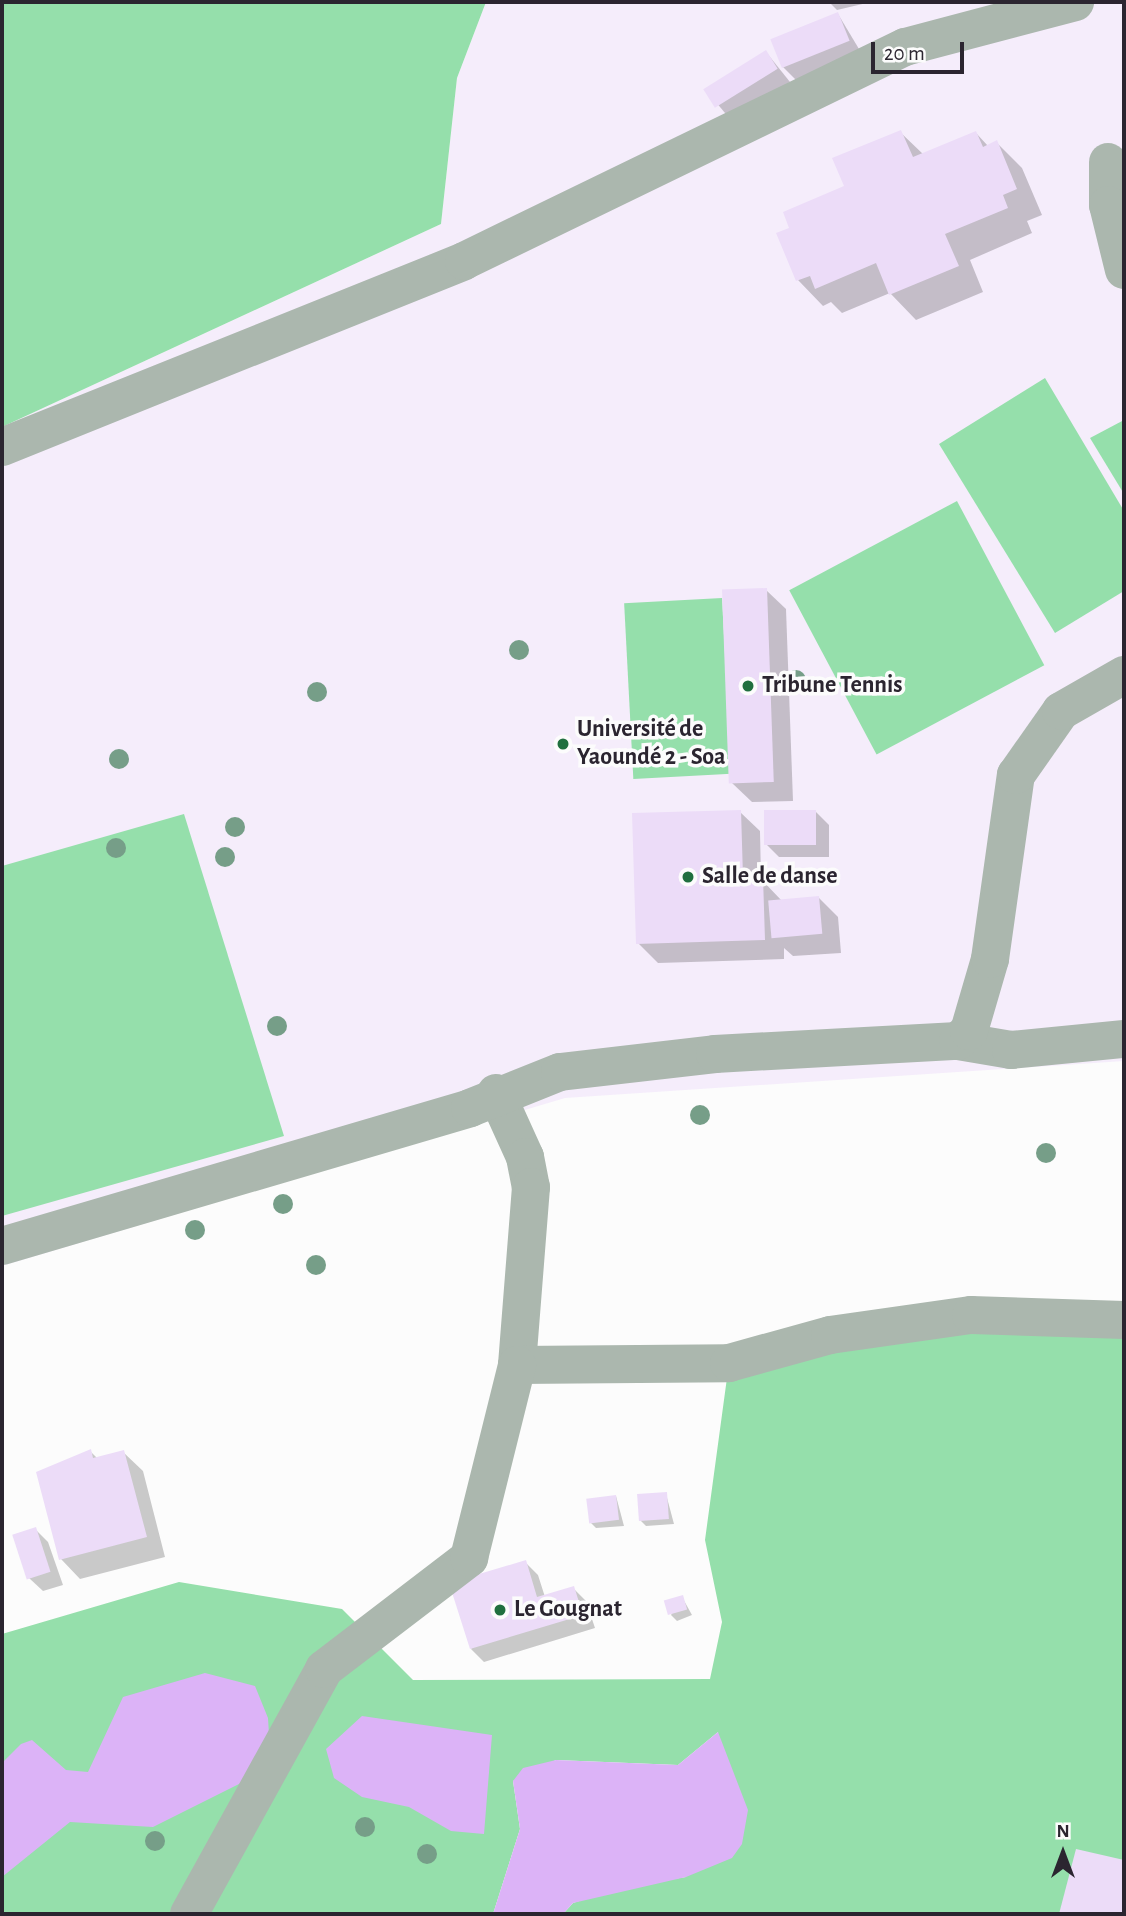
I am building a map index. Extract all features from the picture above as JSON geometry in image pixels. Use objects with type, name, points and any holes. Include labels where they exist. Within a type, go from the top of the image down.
[{"type":"street","points":[[2,447],[464,261],[905,47],[1075,2]]},
{"type":"street","points":[[1108,162],[1108,205],[1124,270]]},
{"type":"street","points":[[958,1041],[969,1031],[990,960],[1016,775],[1061,711],[1124,676]]},
{"type":"street","points":[[2,1246],[470,1108],[496,1093],[622,1062],[958,1041],[1011,1050],[1124,1039]]},
{"type":"street","points":[[189,1914],[324,1669],[469,1558],[517,1365],[531,1187],[525,1157],[496,1093]]},
{"type":"street","points":[[517,1365],[729,1363],[830,1335],[971,1314],[1124,1320]]},
{"type":"shaded area","name":"Université de Yaoundé 2 - Soa","points":[[486,2],[1124,2],[1124,1061],[565,1098],[2,1266],[2,427],[441,224],[457,78]]},
{"type":"shaded area","points":[[205,1673],[255,1686],[268,1718],[270,1751],[255,1776],[153,1827],[70,1822],[2,1877],[2,1763],[21,1744],[32,1740],[66,1770],[88,1772],[123,1697]]},
{"type":"shaded area","points":[[362,1716],[492,1735],[484,1834],[451,1831],[409,1807],[362,1797],[334,1778],[326,1749]]},
{"type":"shaded area","points":[[718,1732],[748,1810],[742,1844],[732,1858],[686,1877],[573,1903],[563,1914],[493,1914],[520,1829],[513,1781],[523,1768],[556,1760],[678,1765]]},
{"type":"green space","points":[[2,2],[486,2],[457,78],[441,224],[2,427]]},
{"type":"green space","points":[[1045,378],[1124,511],[1124,591],[1055,633],[939,444]]},
{"type":"green space","points":[[1124,420],[1124,494],[1090,438]]},
{"type":"green space","points":[[957,501],[1044,665],[877,754],[789,590]]},
{"type":"green space","points":[[722,598],[731,774],[633,779],[624,603]]},
{"type":"green space","points":[[184,814],[284,1136],[2,1216],[2,866]]},
{"type":"green space","points":[[1124,1320],[1124,1914],[563,1914],[573,1903],[621,1887],[686,1877],[718,1732],[678,1765],[556,1760],[513,1781],[520,1829],[493,1914],[2,1914],[2,1634],[179,1582],[342,1609],[413,1680],[710,1679],[722,1622],[705,1540],[729,1363],[830,1335]]},
{"type":"building","points":[[838,12],[850,41],[782,68],[770,39]]},
{"type":"building","points":[[766,50],[778,69],[715,108],[703,89]]},
{"type":"building","points":[[901,130],[913,157],[976,131],[983,147],[997,140],[1017,189],[1003,195],[1008,208],[945,234],[959,266],[889,295],[876,263],[815,289],[810,276],[796,281],[776,233],[789,228],[783,212],[844,186],[832,158]]},
{"type":"building","name":"Tribune Tennis","points":[[767,588],[774,782],[729,783],[722,590]]},
{"type":"building","name":"Salle de danse","points":[[741,810],[743,877],[763,877],[765,940],[636,944],[632,813]]},
{"type":"building","points":[[764,810],[816,810],[816,845],[764,845]]},
{"type":"building","name":"Salle de danse","points":[[819,896],[822,934],[772,938],[768,900]]},
{"type":"building","points":[[91,1449],[93,1458],[124,1450],[147,1537],[59,1560],[36,1472]]},
{"type":"building","points":[[667,1492],[669,1519],[639,1521],[637,1494]]},
{"type":"building","points":[[616,1495],[619,1520],[589,1523],[586,1499]]},
{"type":"building","points":[[36,1527],[51,1572],[27,1579],[12,1535]]},
{"type":"building","points":[[526,1560],[537,1597],[574,1586],[583,1615],[470,1649],[449,1583]]},
{"type":"building","points":[[683,1595],[687,1609],[668,1615],[664,1601]]},
{"type":"building","points":[[1076,1849],[1124,1860],[1124,1914],[1059,1914]]},
{"type":"place","name":"Tribune Tennis","points":[[748,686]]},
{"type":"place","name":"Université de Yaoundé 2 - Soa","points":[[563,744]]},
{"type":"place","name":"Salle de danse","points":[[688,877]]},
{"type":"place","name":"Le Gougnat","points":[[500,1610]]}]
